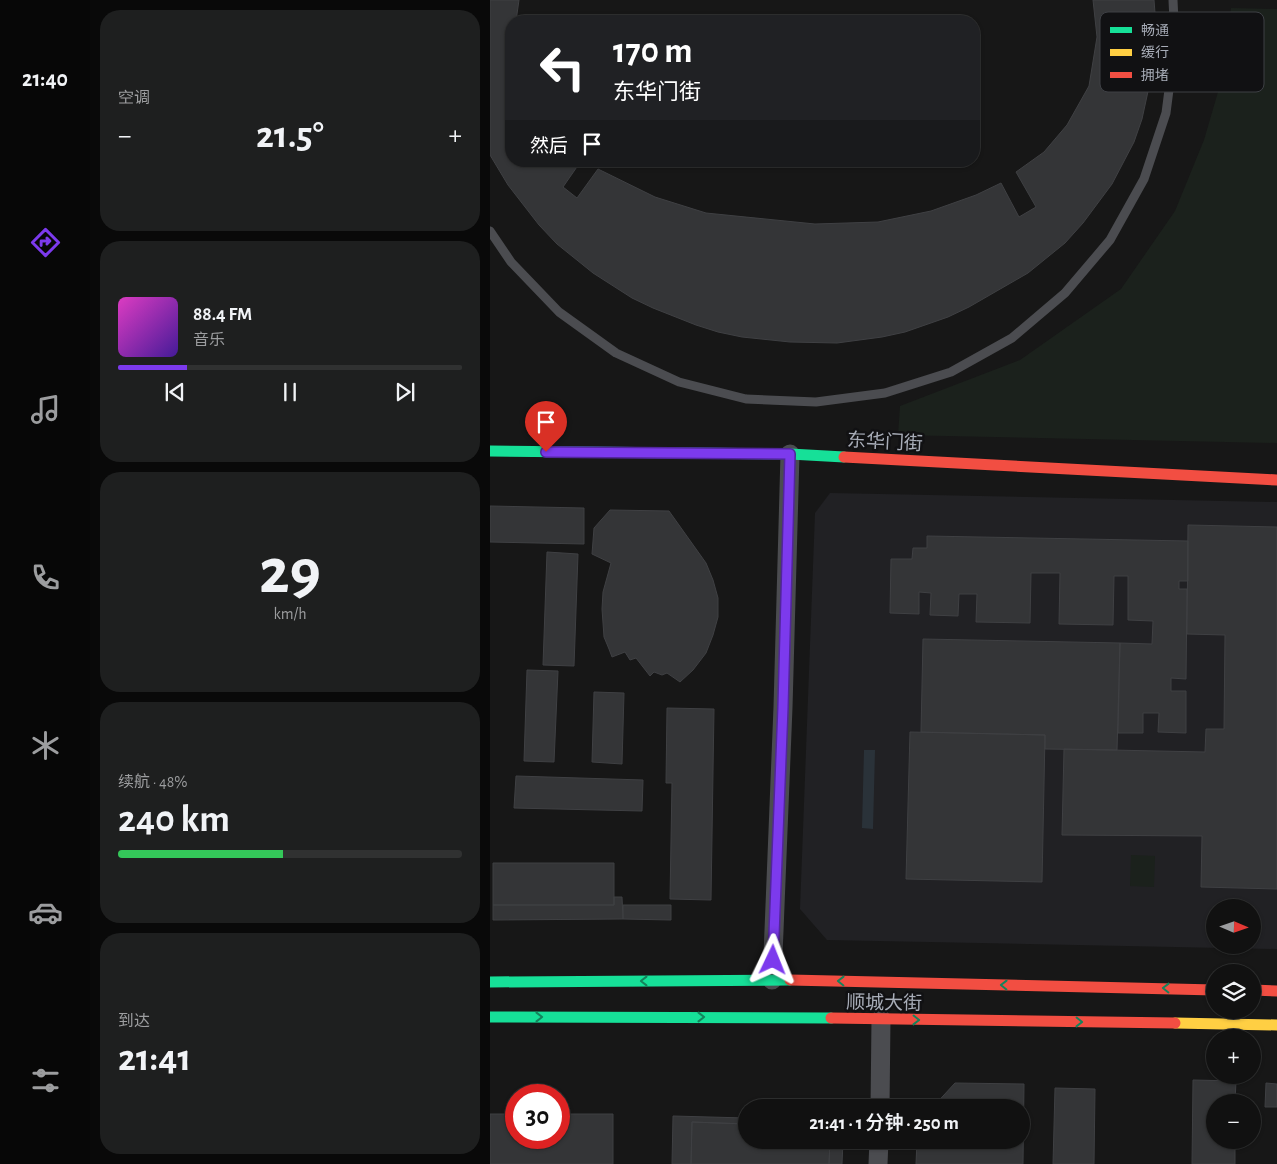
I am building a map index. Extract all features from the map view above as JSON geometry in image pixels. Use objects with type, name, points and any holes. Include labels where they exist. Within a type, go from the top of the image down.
[{"type":"main road","name":"东华门街","points":[[490,451],[790,454],[1277,480]]},
{"type":"main road","name":"顺城大街","points":[[490,982],[772,980],[1206,990]]},
{"type":"main road","points":[[1261,990],[1277,991]]},
{"type":"main road","name":"顺城大街","points":[[490,1017],[741,1016],[1277,1025]]},
{"type":"street","points":[[772,980],[783,707],[790,454]]},
{"type":"street","points":[[880,1099],[881,1019]]},
{"type":"street","points":[[878,1164],[879,1149]]},
{"type":"lane","points":[[490,231],[511,262],[559,312],[616,353],[679,382],[746,399],[816,402],[885,393],[951,372],[1012,338],[1065,294],[1110,240],[1144,179],[1166,112],[1169,92]]},
{"type":"shaded area","points":[[1231,8],[1277,9],[1277,443],[898,435],[900,406],[1020,360],[1121,289],[1175,211],[1204,140],[1218,92],[1264,92],[1264,12],[1231,12]]},
{"type":"shaded area","points":[[830,493],[1277,502],[1277,949],[1261,949],[1261,899],[1206,899],[1206,948],[827,940],[800,909],[815,513]]},
{"type":"shaded area","points":[[864,750],[875,750],[873,829],[862,828]]},
{"type":"shaded area","points":[[1131,855],[1155,856],[1154,887],[1130,886]]},
{"type":"building","points":[[490,0],[519,0],[517,15],[505,15],[505,167],[577,167],[563,187],[577,198],[598,169],[655,197],[706,213],[815,224],[878,222],[931,211],[976,195],[1001,183],[1019,217],[1036,207],[1016,172],[1044,152],[1067,125],[1089,86],[1097,37],[1093,0],[1154,0],[1155,12],[1100,12],[1100,92],[1148,92],[1142,119],[1134,142],[1112,184],[1083,223],[1065,243],[1028,273],[969,307],[948,317],[905,332],[837,343],[790,342],[742,337],[718,332],[653,308],[632,298],[593,273],[557,244],[539,225],[508,185],[490,155]]},
{"type":"building","points":[[490,506],[584,508],[584,544],[490,542]]},
{"type":"building","points":[[610,510],[669,511],[706,563],[713,580],[718,598],[718,617],[713,635],[706,653],[693,670],[680,682],[667,673],[662,675],[654,672],[650,676],[636,658],[630,660],[625,652],[612,657],[604,637],[602,609],[603,592],[611,563],[592,554],[594,528]]},
{"type":"building","points":[[1188,525],[1277,527],[1277,889],[1201,887],[1202,836],[1062,835],[1064,749],[1205,752],[1206,729],[1224,729],[1225,635],[1187,634]]},
{"type":"building","points":[[927,536],[1188,541],[1188,581],[1179,581],[1179,589],[1187,589],[1186,679],[1171,678],[1171,691],[1186,691],[1186,733],[1158,732],[1159,713],[1143,713],[1143,733],[1118,733],[1120,643],[1152,644],[1153,621],[1128,620],[1128,576],[1114,576],[1113,625],[1059,624],[1060,573],[1031,573],[1030,623],[976,622],[977,594],[959,594],[958,616],[930,615],[931,593],[919,592],[919,614],[890,613],[891,559],[912,559],[913,548],[927,548]]},
{"type":"building","points":[[547,552],[578,554],[574,666],[543,665]]},
{"type":"building","points":[[923,639],[1120,643],[1117,750],[1045,749],[1045,735],[921,732]]},
{"type":"building","points":[[527,670],[558,671],[554,762],[524,761]]},
{"type":"building","points":[[594,692],[624,693],[622,764],[592,762]]},
{"type":"building","points":[[667,708],[714,709],[711,900],[670,899],[672,783],[666,783]]},
{"type":"building","points":[[910,732],[1045,735],[1042,882],[906,879]]},
{"type":"building","points":[[516,776],[643,780],[642,811],[514,808]]},
{"type":"building","points":[[493,863],[614,863],[614,905],[493,905]]},
{"type":"building","points":[[614,897],[622,897],[623,919],[493,920],[493,905],[614,905]]},
{"type":"building","points":[[623,905],[671,905],[671,920],[623,919]]},
{"type":"building","points":[[1193,1080],[1206,1080],[1206,1084],[1236,1084],[1235,1094],[1206,1094],[1206,1149],[1235,1149],[1235,1164],[1192,1164]]},
{"type":"building","points":[[955,1083],[1024,1084],[1024,1099],[940,1099]]},
{"type":"building","points":[[1266,1083],[1277,1084],[1277,1107],[1265,1107]]},
{"type":"building","points":[[1055,1088],[1095,1089],[1094,1164],[1053,1164]]},
{"type":"building","points":[[490,1114],[505,1114],[505,1149],[570,1149],[570,1114],[613,1114],[613,1164],[490,1164]]},
{"type":"building","points":[[673,1116],[738,1118],[738,1124],[692,1122],[691,1164],[672,1164]]},
{"type":"building","points":[[692,1122],[738,1124],[738,1149],[830,1149],[829,1164],[691,1164]]},
{"type":"building","points":[[830,1149],[843,1149],[842,1164],[829,1164]]},
{"type":"building","points":[[917,1149],[1023,1149],[1023,1164],[916,1164]]},
{"type":"traffic: fast","points":[[490,451],[790,454],[844,457]]},
{"type":"traffic: fast","points":[[490,982],[790,980]]},
{"type":"traffic: fast","points":[[490,1017],[831,1018]]},
{"type":"traffic: slow","points":[[1175,1023],[1277,1025]]},
{"type":"traffic: jam","points":[[844,457],[1277,480]]},
{"type":"traffic: jam","points":[[790,980],[1206,990]]},
{"type":"traffic: jam","points":[[1261,990],[1277,991]]},
{"type":"traffic: jam","points":[[831,1018],[1175,1023]]},
{"type":"route","points":[[546,452],[790,454],[773,960]]}]
